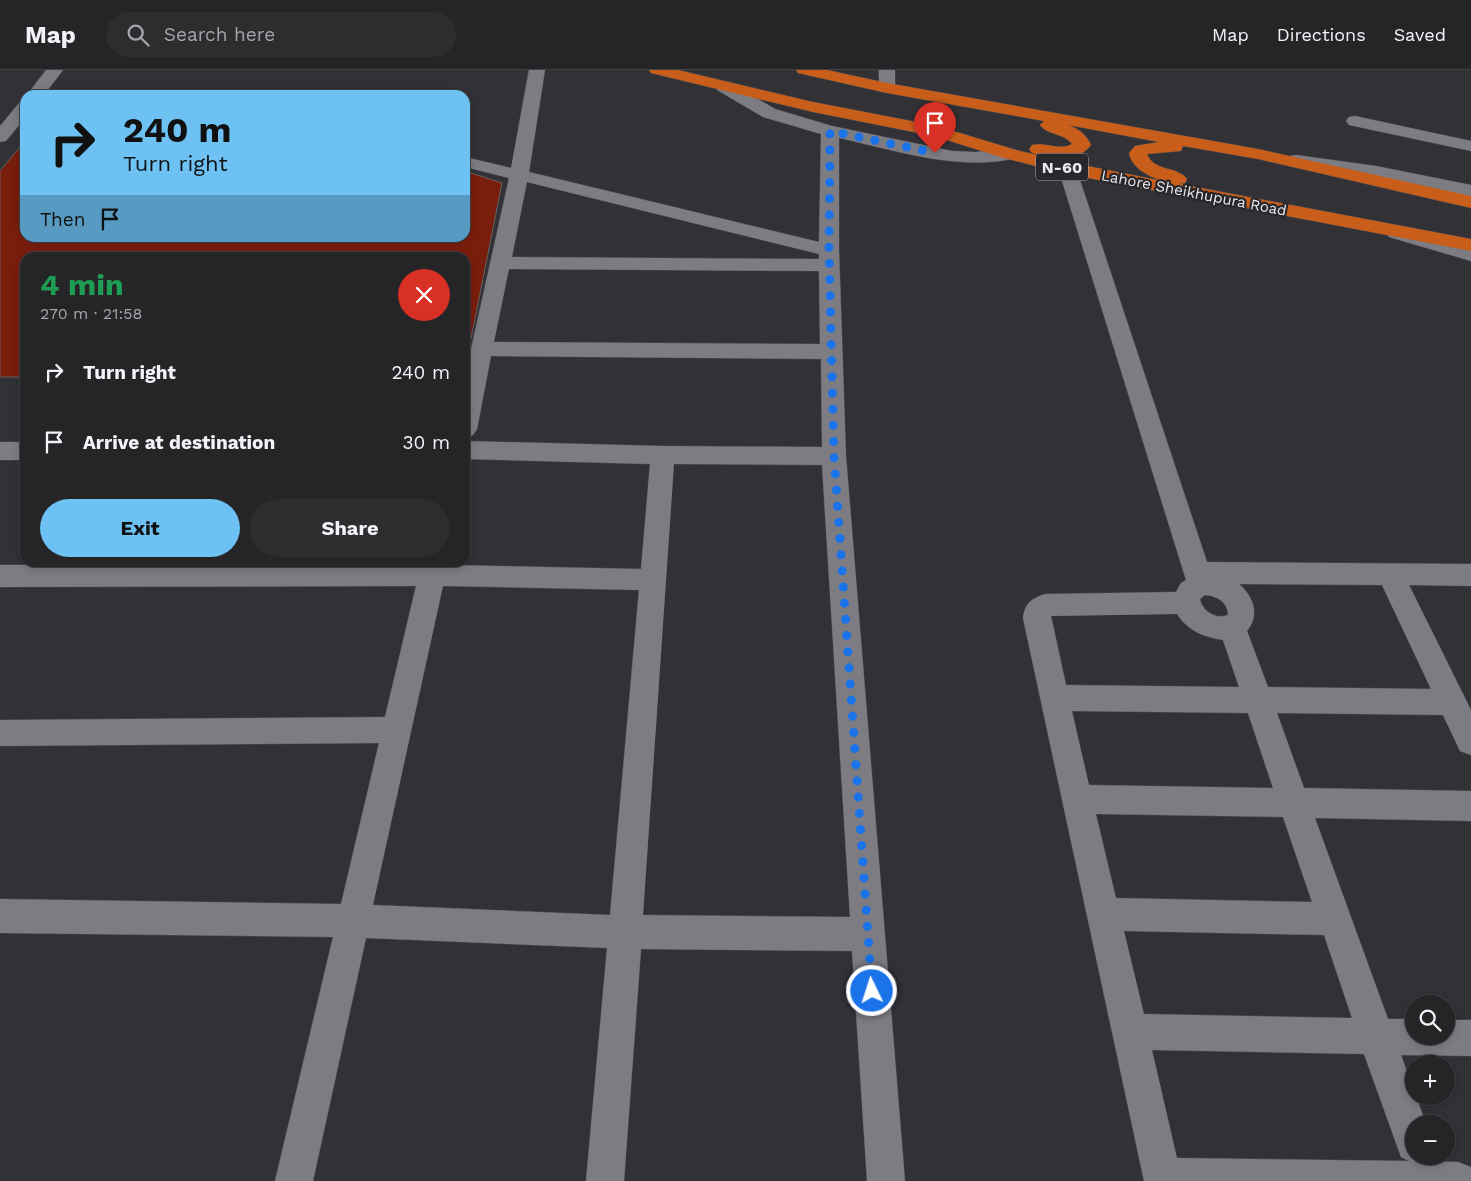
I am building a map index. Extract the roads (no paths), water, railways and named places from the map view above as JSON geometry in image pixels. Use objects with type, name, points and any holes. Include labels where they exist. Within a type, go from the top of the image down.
[{"type":"highway","name":"Lahore Sheikhupura Road","points":[[656,70],[813,107],[937,131],[1010,154],[1067,168],[1471,245]]},
{"type":"highway","points":[[804,70],[887,79],[995,107],[1258,154],[1471,202]]},
{"type":"highway","points":[[973,142],[1070,151],[1078,149],[1082,145],[1075,135],[995,107]]},
{"type":"highway","points":[[1258,154],[1163,146],[1146,147],[1140,150],[1139,155],[1140,160],[1145,166],[1160,174],[1258,205]]},
{"type":"street","points":[[39,90],[55,70]]},
{"type":"street","points":[[470,405],[519,174],[536,70]]},
{"type":"street","points":[[723,86],[769,112],[793,122],[830,131],[952,156],[975,157],[1010,154]]},
{"type":"street","points":[[0,137],[20,113]]},
{"type":"street","points":[[1355,120],[1471,146]]},
{"type":"street","points":[[830,131],[830,258],[834,456],[886,1181]]},
{"type":"street","points":[[1258,154],[1376,172],[1471,191]]},
{"type":"street","points":[[470,163],[519,174],[830,258]]},
{"type":"street","points":[[1067,168],[1195,587],[1191,613],[1199,621],[1210,626],[1222,628],[1232,626],[1240,621],[1242,613],[1240,603],[1234,595],[1224,588],[1212,584],[1195,587]]},
{"type":"street","points":[[1378,228],[1471,255]]},
{"type":"street","points":[[500,263],[830,258]]},
{"type":"street","points":[[482,349],[832,352]]},
{"type":"street","points":[[470,450],[663,455],[834,456]]},
{"type":"street","points":[[0,451],[20,451]]},
{"type":"street","points":[[606,1181],[663,455]]},
{"type":"street","points":[[0,576],[433,569],[653,580]]},
{"type":"street","points":[[294,1181],[433,569]]},
{"type":"street","points":[[1390,574],[1471,741]]},
{"type":"street","points":[[1432,1175],[1281,1180],[1162,1179],[1131,1032],[1037,618],[1038,610],[1045,605],[1195,587],[1390,574],[1471,575]]},
{"type":"street","points":[[1232,626],[1405,1118]]},
{"type":"street","points":[[1054,698],[1452,702]]},
{"type":"street","points":[[0,733],[397,730]]},
{"type":"street","points":[[1078,799],[1471,806]]},
{"type":"street","points":[[1104,914],[1334,919]]},
{"type":"street","points":[[0,916],[353,921],[626,932],[868,934]]},
{"type":"street","points":[[1131,1032],[1471,1038]]}]
